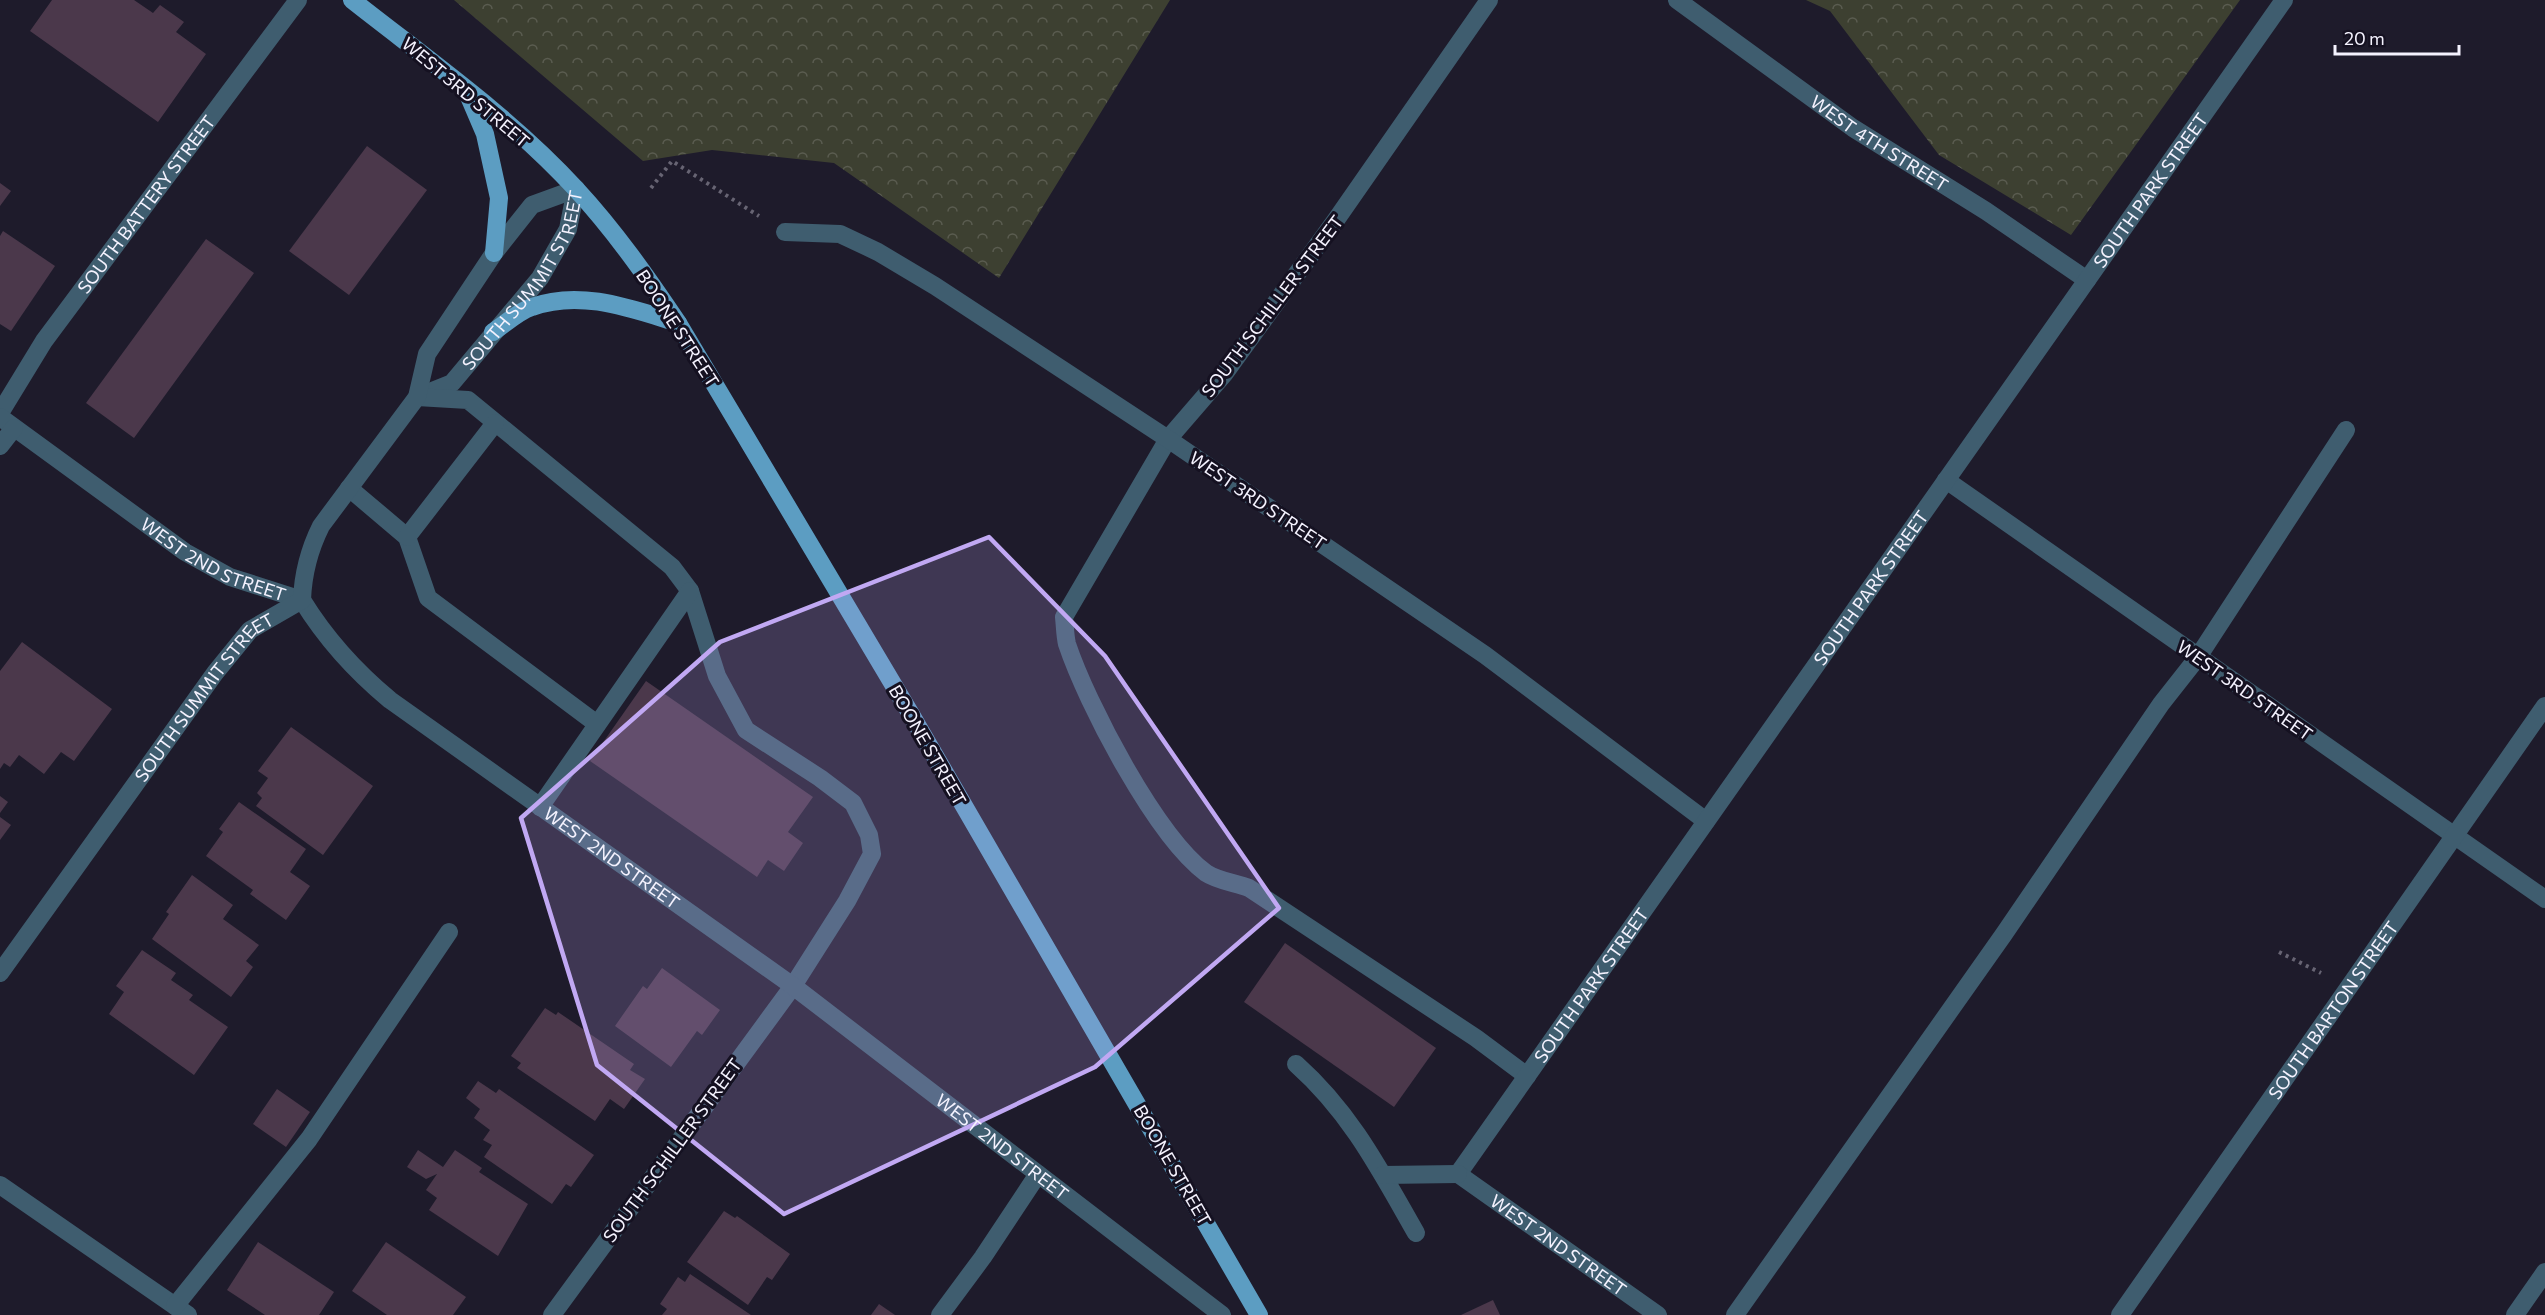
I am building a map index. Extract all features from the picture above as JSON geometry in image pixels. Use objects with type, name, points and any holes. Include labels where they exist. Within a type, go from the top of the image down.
[{"type":"main road","name":"WEST 3RD STREET","points":[[352,0],[510,126],[576,189]]},
{"type":"main road","points":[[466,90],[485,134],[499,198],[494,253]]},
{"type":"main road","name":"BOONE STREET","points":[[576,189],[641,268],[678,323],[909,711],[1259,1315]]},
{"type":"main road","points":[[493,332],[531,307],[571,299],[622,306],[678,323]]},
{"type":"street","name":"SOUTH BATTERY STREET","points":[[0,446],[5,419],[44,341],[298,0]]},
{"type":"street","name":"SOUTH SCHILLER STREET","points":[[1489,0],[1225,374],[1168,439],[1064,617],[1070,652],[1112,742],[1183,853],[1209,874],[1250,888],[1476,1038],[1527,1076]]},
{"type":"street","name":"WEST 4TH STREET","points":[[1677,0],[1853,128],[1986,211],[2087,280]]},
{"type":"street","name":"SOUTH PARK STREET","points":[[1458,1174],[2284,0]]},
{"type":"street","name":"SOUTH SUMMIT STREET","points":[[0,974],[215,673],[250,630],[302,600],[303,580],[312,544],[321,526],[417,397],[427,354],[494,253],[532,205],[576,189]]},
{"type":"street","name":"SOUTH SUMMIT STREET","points":[[417,397],[452,383],[540,278],[568,229],[576,189]]},
{"type":"street","name":"WEST 3RD STREET","points":[[785,232],[840,234],[878,252],[1168,439],[1485,655],[1706,821]]},
{"type":"street","name":"SOUTH SCHILLER STREET","points":[[417,397],[468,400],[672,567],[690,591],[717,676],[746,730],[820,778],[853,803],[869,835],[872,854],[847,900],[793,986],[552,1315]]},
{"type":"street","name":"WEST 2ND STREET","points":[[5,419],[185,552],[230,578],[302,600],[321,631],[363,677],[390,700],[793,986],[1222,1315]]},
{"type":"street","points":[[408,537],[495,423]]},
{"type":"street","points":[[1735,1315],[2004,933],[2161,704],[2198,657],[2346,430]]},
{"type":"street","name":"WEST 3RD STREET","points":[[1946,480],[2545,899]]},
{"type":"street","points":[[349,488],[408,537],[428,598],[597,724]]},
{"type":"street","points":[[540,807],[690,591]]},
{"type":"street","name":"SOUTH BARTON STREET","points":[[2120,1315],[2545,706]]},
{"type":"street","points":[[0,1185],[181,1310],[309,1138],[449,933]]},
{"type":"street","points":[[1296,1064],[1337,1104],[1369,1149],[1416,1233]]},
{"type":"street","points":[[940,1315],[983,1257],[1038,1174]]},
{"type":"street","points":[[1383,1174],[1458,1174]]},
{"type":"street","name":"WEST 2ND STREET","points":[[1458,1174],[1658,1315]]},
{"type":"street","points":[[2515,1315],[2545,1272]]},
{"type":"path","points":[[651,188],[672,161],[785,232]]},
{"type":"path","points":[[2278,952],[2325,974],[2348,989]]},
{"type":"highlighted area","points":[[989,537],[1105,656],[1279,908],[1095,1067],[784,1214],[597,1065],[521,818],[720,642]]},
{"type":"green space","points":[[454,0],[1170,0],[999,278],[834,163],[712,150],[643,161]]},
{"type":"green space","points":[[1806,0],[2240,0],[2071,235],[1939,155],[1830,11]]},
{"type":"building","points":[[52,0],[134,0],[153,13],[160,5],[184,22],[176,32],[206,54],[158,122],[30,31]]},
{"type":"building","points":[[367,146],[427,190],[349,295],[289,251]]},
{"type":"building","points":[[0,183],[11,191],[0,206]]},
{"type":"building","points":[[3,231],[55,266],[11,331],[0,324],[0,236]]},
{"type":"building","points":[[206,239],[254,273],[134,438],[86,403]]},
{"type":"building","points":[[22,642],[112,709],[74,761],[61,752],[44,774],[19,755],[10,767],[4,763],[0,769],[0,671]]},
{"type":"building","points":[[646,681],[813,797],[788,832],[803,843],[784,871],[768,860],[757,877],[590,761]]},
{"type":"building","points":[[291,727],[373,786],[323,855],[256,806],[262,798],[257,793],[268,778],[258,771]]},
{"type":"building","points":[[0,796],[8,802],[0,813]]},
{"type":"building","points":[[239,802],[306,849],[290,872],[310,886],[286,920],[250,894],[253,890],[206,856],[223,832],[219,829]]},
{"type":"building","points":[[0,817],[11,825],[0,840]]},
{"type":"building","points":[[192,875],[233,905],[223,919],[259,945],[246,961],[253,967],[231,997],[152,939],[169,914],[166,912]]},
{"type":"building","points":[[1285,943],[1436,1048],[1394,1107],[1244,1002]]},
{"type":"building","points":[[142,950],[176,973],[171,980],[193,995],[189,1000],[228,1027],[194,1075],[109,1014],[124,992],[116,986]]},
{"type":"building","points":[[662,968],[720,1010],[702,1035],[697,1031],[671,1067],[615,1026],[643,986],[647,989]]},
{"type":"building","points":[[545,1008],[556,1015],[558,1012],[634,1064],[630,1070],[645,1079],[624,1109],[610,1099],[595,1121],[517,1068],[521,1063],[511,1056]]},
{"type":"building","points":[[478,1081],[496,1093],[499,1089],[594,1155],[571,1187],[566,1184],[552,1204],[484,1157],[492,1145],[483,1140],[490,1130],[474,1118],[480,1109],[466,1098]]},
{"type":"building","points":[[277,1089],[310,1112],[286,1147],[253,1124]]},
{"type":"building","points":[[418,1150],[443,1167],[455,1150],[482,1168],[479,1172],[528,1204],[498,1256],[429,1210],[437,1198],[426,1190],[437,1174],[426,1179],[407,1167]]},
{"type":"building","points":[[724,1211],[735,1218],[737,1216],[790,1254],[772,1280],[767,1277],[748,1305],[687,1262]]},
{"type":"building","points":[[258,1242],[334,1292],[319,1315],[265,1315],[227,1290]]},
{"type":"building","points":[[386,1242],[466,1297],[453,1315],[387,1315],[352,1291]]},
{"type":"building","points":[[690,1274],[751,1315],[662,1315],[667,1309],[660,1304],[678,1277],[685,1282]]},
{"type":"building","points":[[1493,1300],[1500,1315],[1461,1315]]},
{"type":"building","points":[[879,1304],[895,1315],[871,1315]]}]
